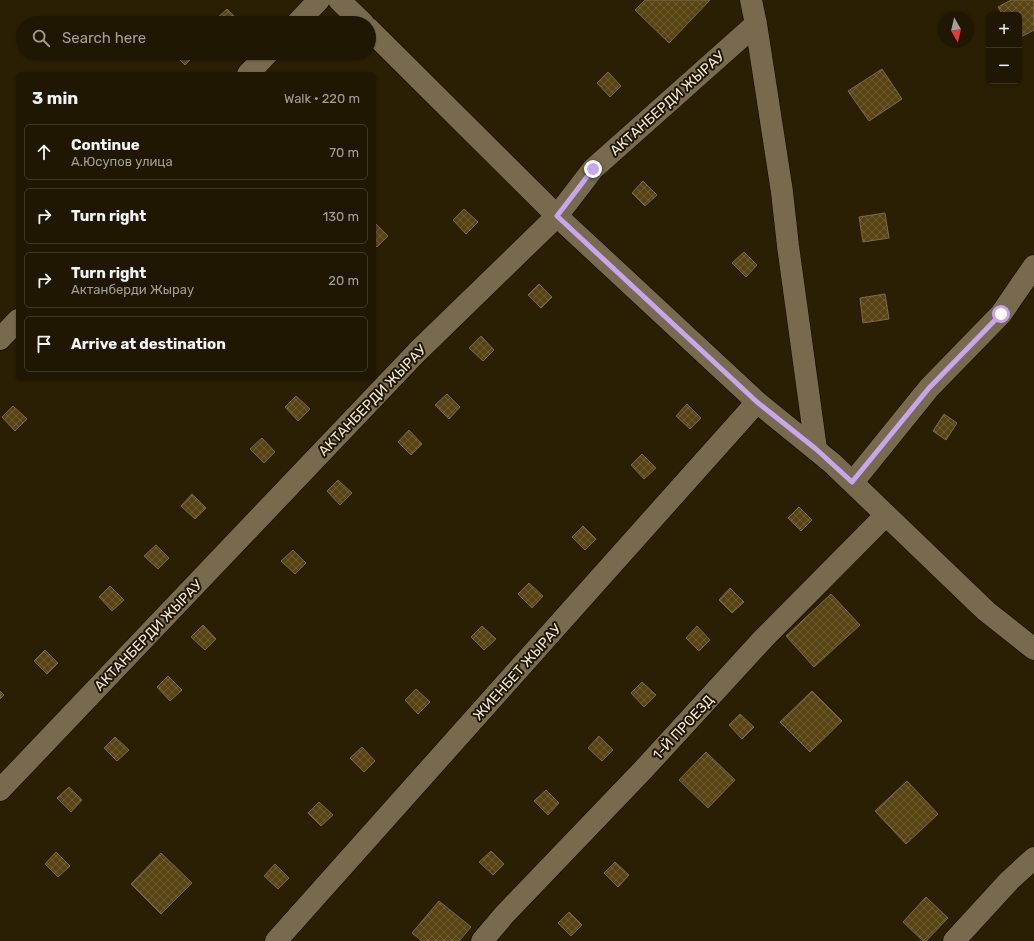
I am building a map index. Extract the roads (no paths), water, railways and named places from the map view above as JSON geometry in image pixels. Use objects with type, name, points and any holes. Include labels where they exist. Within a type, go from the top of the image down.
[{"type":"street","points":[[304,16],[319,0]]},
{"type":"street","points":[[339,0],[356,16]]},
{"type":"street","points":[[751,0],[782,192],[816,449]]},
{"type":"street","name":"АКТАНБЕРДИ ЖЫРАУ","points":[[0,790],[417,352],[557,216],[593,169],[756,24]]},
{"type":"street","points":[[376,36],[557,216],[757,402],[816,449],[852,482],[986,611],[1034,649]]},
{"type":"street","points":[[250,72],[261,60]]},
{"type":"street","points":[[852,482],[929,388],[1001,314],[1034,266]]},
{"type":"street","points":[[0,339],[16,322]]},
{"type":"street","name":"ЖИЕНБЕТ ЖЫРАУ","points":[[276,941],[757,402]]},
{"type":"street","name":"1-Й ПРОЕЗД","points":[[482,941],[504,915],[642,771],[764,638],[886,515]]},
{"type":"street","points":[[954,941],[1009,881],[1034,858]]}]
